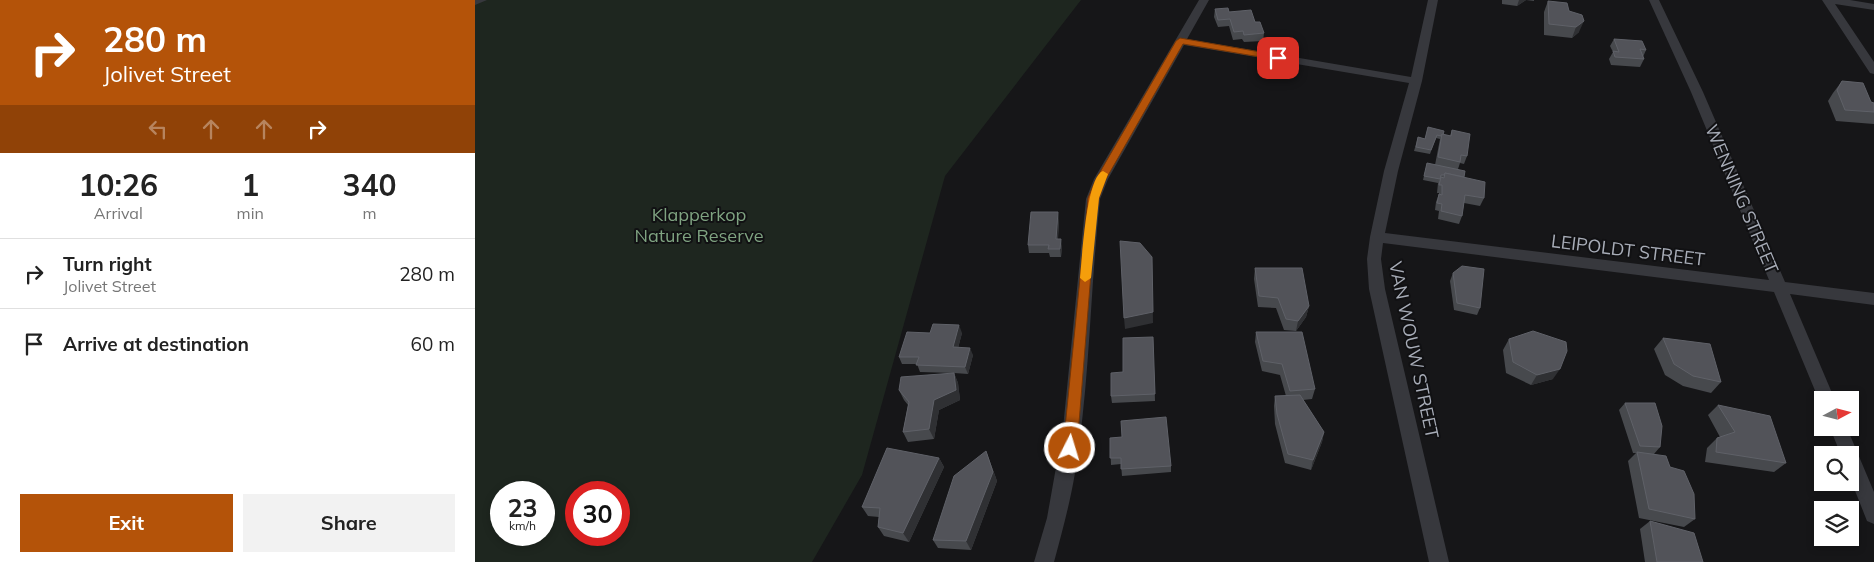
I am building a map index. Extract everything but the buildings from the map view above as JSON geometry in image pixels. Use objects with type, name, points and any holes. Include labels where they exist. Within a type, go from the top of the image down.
[{"type":"street","points":[[475,2],[482,0]]},
{"type":"street","points":[[1044,562],[1060,508],[1070,448],[1093,198],[1101,179],[1204,0]]},
{"type":"street","name":"VAN WOUW STREET","points":[[1433,0],[1416,81],[1391,171],[1374,259],[1377,289],[1439,562]]},
{"type":"street","name":"WENNING STREET","points":[[1654,0],[1697,92],[1823,391]]},
{"type":"street","points":[[1827,0],[1874,71]]},
{"type":"street","points":[[1831,0],[1874,7]]},
{"type":"street","points":[[1180,41],[1416,81]]},
{"type":"street","name":"LEIPOLDT STREET","points":[[1377,238],[1874,299]]},
{"type":"street","points":[[1859,478],[1874,514]]},
{"type":"green space","name":"Klapperkop Nature Reserve","points":[[475,0],[1081,0],[945,176],[862,475],[812,562],[475,562]]},
{"type":"slow traffic","points":[[1085,278],[1093,198],[1103,174]]},
{"type":"route","points":[[1070,448],[1090,223],[1093,198],[1101,179],[1180,41],[1278,58]]}]
